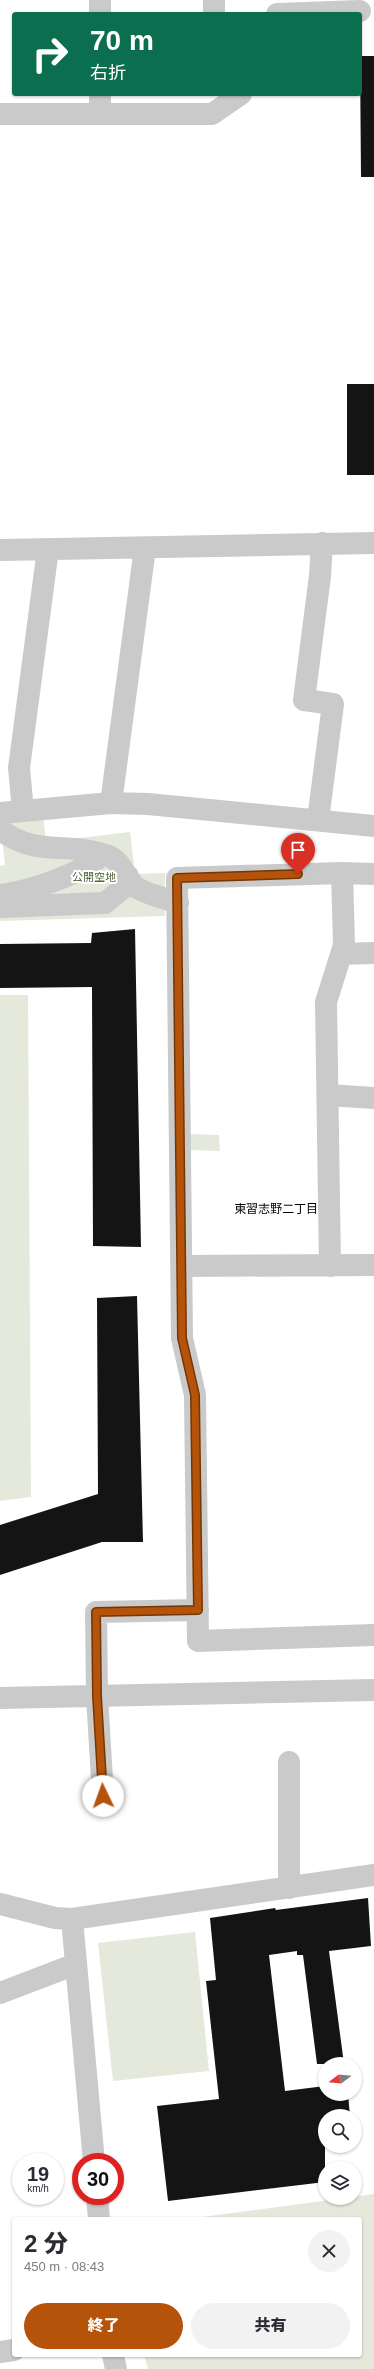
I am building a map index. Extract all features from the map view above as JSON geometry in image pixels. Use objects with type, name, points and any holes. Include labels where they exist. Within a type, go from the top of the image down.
[{"type":"street","points":[[100,0],[100,12]]},
{"type":"street","points":[[214,0],[214,12]]},
{"type":"street","points":[[0,114],[100,104],[212,104],[235,96]]},
{"type":"street","points":[[0,550],[374,543]]},
{"type":"street","points":[[318,820],[333,704],[304,700],[320,576],[322,544]]},
{"type":"street","points":[[111,803],[145,548]]},
{"type":"street","points":[[23,811],[19,768],[48,549]]},
{"type":"street","points":[[0,813],[111,803],[148,804],[374,826]]},
{"type":"street","points":[[0,830],[16,840],[36,848],[79,848],[102,855],[116,861],[137,888],[178,903]]},
{"type":"street","points":[[0,895],[15,893],[78,871],[102,855]]},
{"type":"street","points":[[374,874],[342,873],[177,878],[182,1338],[195,1395],[198,1641],[374,1635]]},
{"type":"street","points":[[330,1266],[326,1002],[344,945],[342,873]]},
{"type":"street","points":[[0,907],[105,903],[122,889],[128,876]]},
{"type":"street","points":[[341,954],[374,953]]},
{"type":"street","points":[[328,1095],[374,1098]]},
{"type":"street","points":[[182,1266],[374,1265]]},
{"type":"street","points":[[103,1796],[97,1696],[96,1612],[198,1610]]},
{"type":"street","points":[[0,1698],[374,1690]]},
{"type":"street","points":[[289,1762],[289,1888]]},
{"type":"street","points":[[0,1904],[55,1918],[72,1919],[374,1875]]},
{"type":"street","points":[[72,1919],[93,2153]]},
{"type":"street","points":[[0,1993],[76,1964]]},
{"type":"street","points":[[98,2205],[99,2217]]},
{"type":"street","points":[[0,2352],[12,2350]]},
{"type":"street","points":[[113,2357],[116,2369]]},
{"type":"green space","name":"公開空地","points":[[43,815],[46,842],[130,832],[135,874],[165,873],[165,916],[0,921],[0,866],[5,865],[0,820]]},
{"type":"green space","points":[[0,995],[28,995],[31,1497],[0,1501]]},
{"type":"green space","points":[[190,1134],[219,1135],[220,1151],[190,1150]]},
{"type":"green space","points":[[195,1932],[209,2071],[113,2081],[98,1943]]},
{"type":"green space","points":[[374,2194],[374,2369],[148,2369],[145,2357],[362,2357],[362,2217],[203,2217],[318,2202],[318,2205],[362,2205],[362,2196]]},
{"type":"building","points":[[362,56],[374,56],[374,177],[361,177],[360,96],[362,96]]},
{"type":"building","points":[[347,384],[374,384],[374,475],[347,475]]},
{"type":"building","points":[[135,929],[141,1247],[93,1246],[92,987],[0,988],[0,944],[91,943],[92,933]]},
{"type":"building","points":[[137,1296],[143,1542],[102,1542],[0,1575],[0,1525],[98,1494],[97,1298]]},
{"type":"building","points":[[368,1898],[371,1946],[329,1951],[343,2057],[318,2057],[317,2064],[303,1955],[297,1955],[297,1951],[269,1955],[285,2091],[318,2087],[318,2101],[349,2101],[349,2109],[318,2109],[318,2153],[325,2153],[325,2161],[318,2161],[318,2183],[168,2201],[157,2106],[219,2099],[206,1981],[216,1980],[210,1918],[275,1908],[276,1910]]},
{"type":"district","name":"東習志野二丁目","points":[[276,1209]]},
{"type":"route","points":[[103,1796],[97,1696],[96,1612],[198,1610],[195,1395],[182,1338],[177,878],[298,874]]}]
